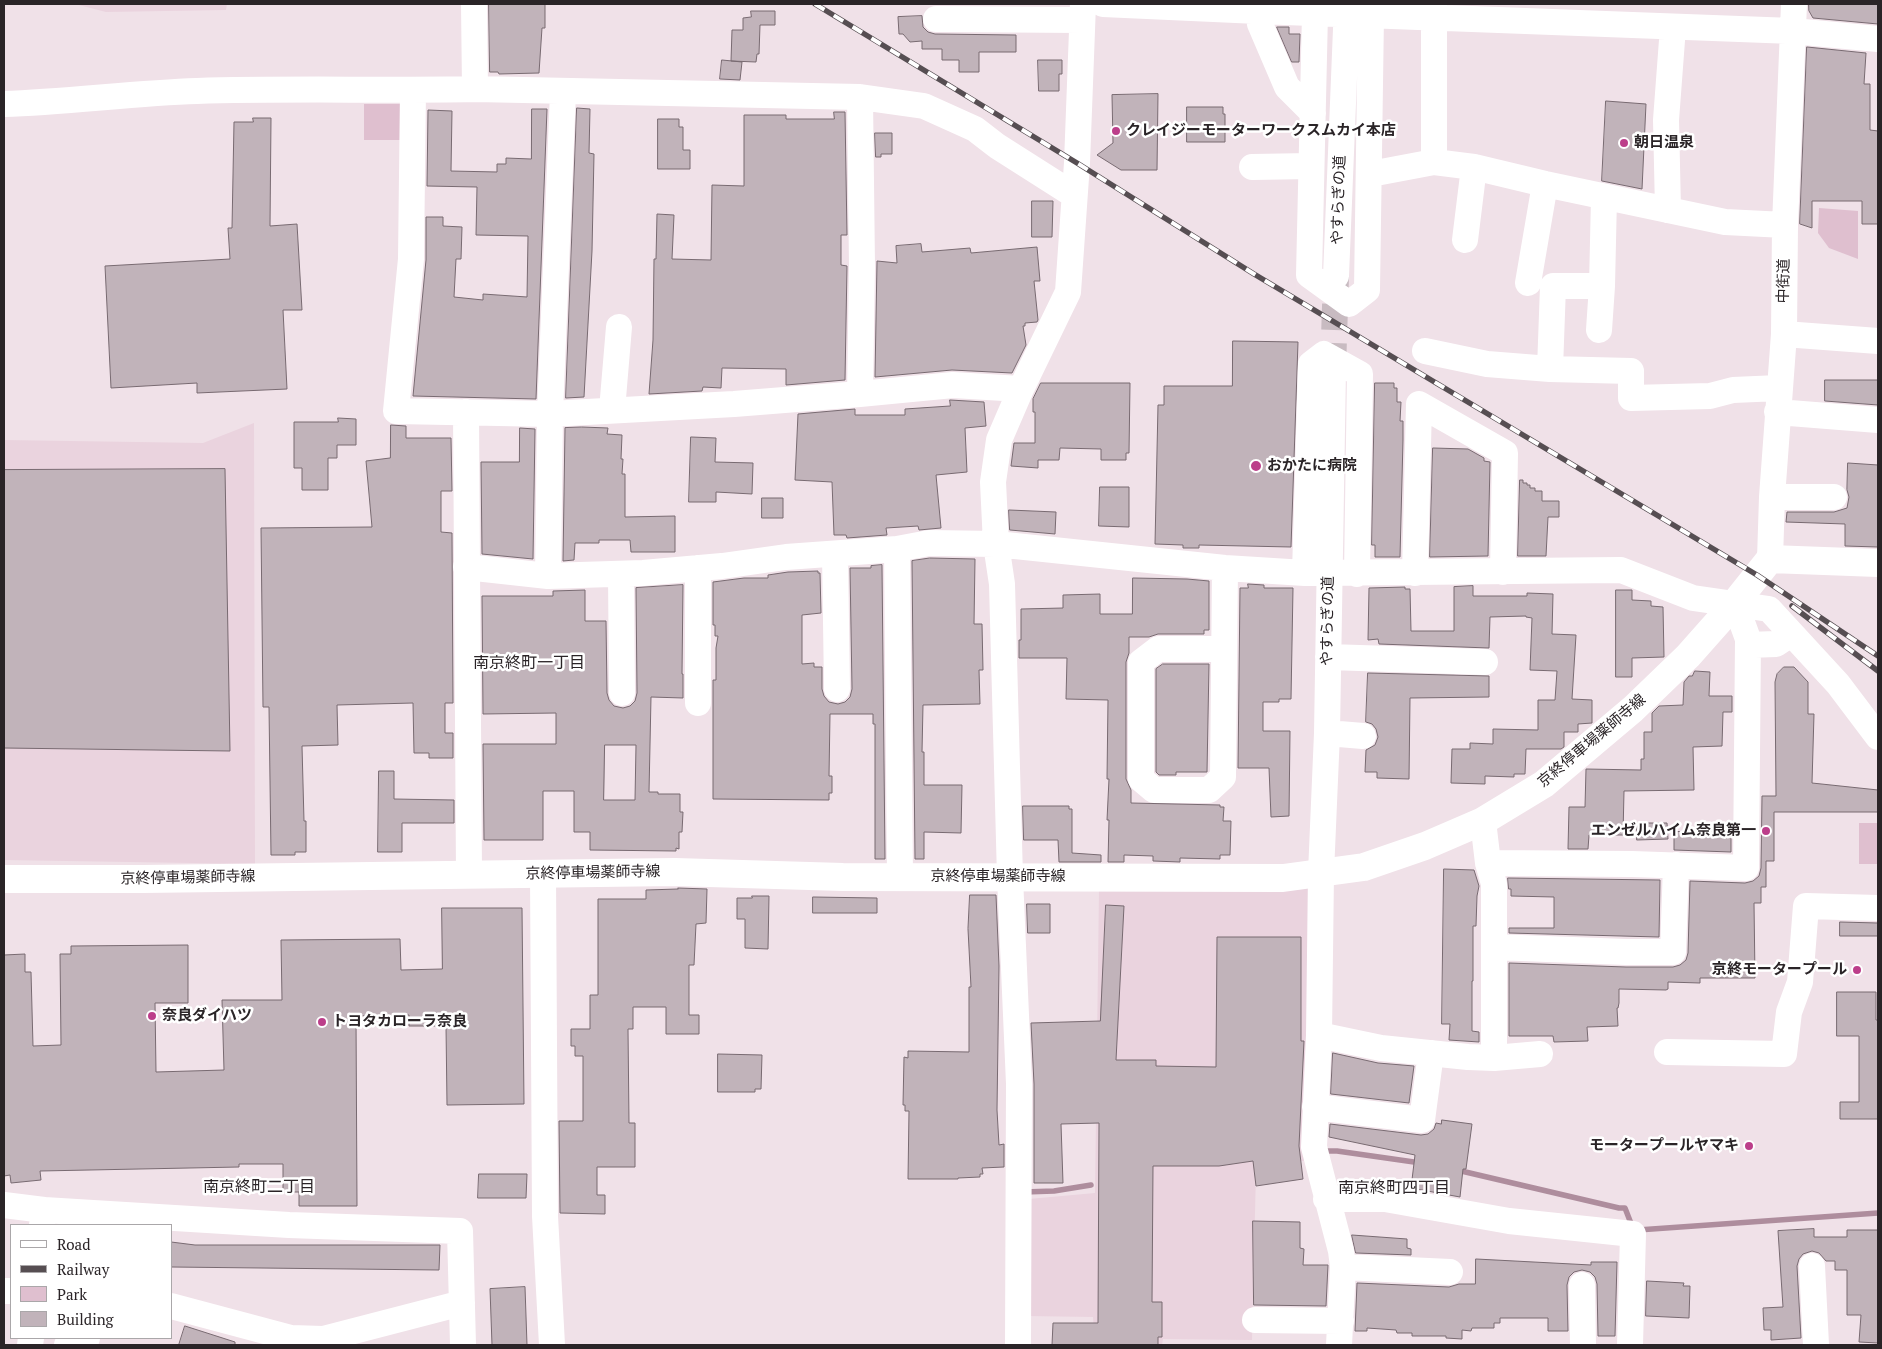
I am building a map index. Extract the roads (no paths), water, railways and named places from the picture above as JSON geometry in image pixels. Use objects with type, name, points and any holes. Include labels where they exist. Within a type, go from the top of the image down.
[{"type":"main road","points":[[1770,559],[1878,563]]},
{"type":"main road","name":"京終停車場薬師寺線","points":[[4,878],[143,879],[674,872],[843,878],[900,876],[1283,878],[1364,867],[1425,846],[1482,821],[1544,784],[1632,710],[1688,656],[1734,604],[1770,559]]},
{"type":"street","points":[[474,4],[475,89]]},
{"type":"street","points":[[1103,4],[1315,13],[1355,11],[1577,13],[1673,27],[1793,31],[1878,39]]},
{"type":"street","name":"中街道","points":[[1770,559],[1778,400],[1784,334],[1784,225],[1794,4]]},
{"type":"street","points":[[1258,11],[1260,24],[1287,88],[1312,113]]},
{"type":"street","points":[[1315,13],[1309,275],[1349,304],[1367,290],[1369,172],[1355,11]]},
{"type":"street","name":"やすらぎの道","points":[[1336,276],[1355,11]]},
{"type":"street","points":[[1434,11],[1434,162]]},
{"type":"street","points":[[936,19],[1082,12],[1068,292],[999,440],[992,482],[996,544],[1002,584],[1010,877],[1019,1084],[1018,1345]]},
{"type":"street","points":[[1668,210],[1666,120],[1673,27]]},
{"type":"street","points":[[4,104],[46,103],[195,91],[323,89],[475,89],[860,97],[924,106],[966,125],[1074,195]]},
{"type":"street","points":[[413,90],[411,259],[396,411],[550,414],[734,404],[953,385],[1022,389]]},
{"type":"street","points":[[548,576],[550,414],[563,92]]},
{"type":"street","points":[[860,97],[862,266],[860,394]]},
{"type":"street","points":[[1369,172],[1380,172],[1434,162],[1474,167],[1725,222],[1784,225]]},
{"type":"street","points":[[1252,167],[1311,166]]},
{"type":"street","points":[[1465,240],[1474,167]]},
{"type":"street","points":[[1528,284],[1545,184]]},
{"type":"street","points":[[1599,330],[1604,196]]},
{"type":"street","points":[[1550,368],[1553,286],[1602,286]]},
{"type":"street","points":[[612,410],[619,327]]},
{"type":"street","points":[[1784,334],[1878,341]]},
{"type":"street","points":[[1425,351],[1487,364],[1631,371],[1631,398],[1710,396],[1733,390],[1878,420]]},
{"type":"street","points":[[1317,574],[1311,364],[1324,354],[1360,374],[1357,574]]},
{"type":"street","name":"やすらぎの道","points":[[1333,368],[1317,574],[1328,657],[1321,873],[1319,1035],[1314,1147],[1341,1251],[1343,1267],[1340,1333]]},
{"type":"street","points":[[1415,573],[1419,404],[1505,453],[1503,572]]},
{"type":"street","points":[[466,412],[469,875]]},
{"type":"street","points":[[1772,497],[1834,497]]},
{"type":"street","points":[[466,567],[548,576],[621,574],[698,568],[786,557],[897,549],[929,543],[996,544],[1226,568],[1317,574],[1621,570],[1693,598],[1769,609],[1838,684],[1878,737]]},
{"type":"street","points":[[897,549],[900,876]]},
{"type":"street","points":[[835,554],[837,689]]},
{"type":"street","points":[[698,568],[698,703]]},
{"type":"street","points":[[1224,649],[1158,649],[1142,662],[1141,779],[1154,790],[1210,790],[1224,777],[1226,568]]},
{"type":"street","points":[[621,574],[622,693]]},
{"type":"street","points":[[1488,863],[1746,868],[1748,639],[1734,604]]},
{"type":"street","points":[[1748,645],[1776,644],[1791,634]]},
{"type":"street","points":[[1328,657],[1485,662]]},
{"type":"street","points":[[1327,733],[1363,736]]},
{"type":"street","points":[[1482,821],[1488,863],[1494,884],[1494,1058]]},
{"type":"street","points":[[1494,947],[1673,952],[1676,866]]},
{"type":"street","points":[[543,874],[545,1216],[552,1345]]},
{"type":"street","points":[[1667,1052],[1784,1054],[1789,1012],[1800,982],[1806,906],[1878,908]]},
{"type":"street","points":[[1319,1035],[1381,1048],[1431,1054],[1494,1058],[1540,1054]]},
{"type":"street","points":[[1315,1107],[1422,1120],[1431,1054]]},
{"type":"street","points":[[1326,1199],[1385,1199],[1510,1221],[1633,1234],[1630,1345]]},
{"type":"street","points":[[4,1205],[43,1218],[460,1231],[463,1345]]},
{"type":"street","points":[[1812,1266],[1816,1345]]},
{"type":"street","points":[[1343,1267],[1450,1272]]},
{"type":"street","points":[[1582,1285],[1583,1345]]},
{"type":"street","points":[[172,1306],[291,1338],[323,1339],[462,1303]]},
{"type":"street","points":[[1255,1320],[1340,1333]]},
{"type":"street","points":[[67,1345],[84,1339]]},
{"type":"waterway","points":[[1323,1151],[1337,1151],[1421,1163]]},
{"type":"waterway","points":[[1457,1170],[1625,1208],[1632,1226]]},
{"type":"waterway","points":[[1024,1192],[1054,1191],[1091,1185]]},
{"type":"waterway","points":[[1638,1230],[1878,1213]]},
{"type":"tunnel","points":[[1333,369],[1336,276]]},
{"type":"railway","points":[[815,4],[1077,163],[1254,274],[1757,575],[1878,656]]},
{"type":"railway","points":[[1792,606],[1878,671]]},
{"type":"place","name":"クレイジーモーターワークスムカイ本店","points":[[1116,131]]},
{"type":"place","name":"朝日温泉","points":[[1624,143]]},
{"type":"place","name":"おかたに病院","points":[[1256,466]]},
{"type":"place","name":"エンゼルハイム奈良第一","points":[[1766,831]]},
{"type":"place","name":"京終モータープール","points":[[1857,970]]},
{"type":"place","name":"奈良ダイハツ","points":[[152,1016]]},
{"type":"place","name":"トヨタカローラ奈良","points":[[322,1022]]},
{"type":"place","name":"モータープールヤマキ","points":[[1749,1146]]},
{"type":"district","name":"南京終町一丁目","points":[[529,663]]},
{"type":"district","name":"南京終町二丁目","points":[[259,1187]]},
{"type":"district","name":"南京終町四丁目","points":[[1394,1188]]}]
